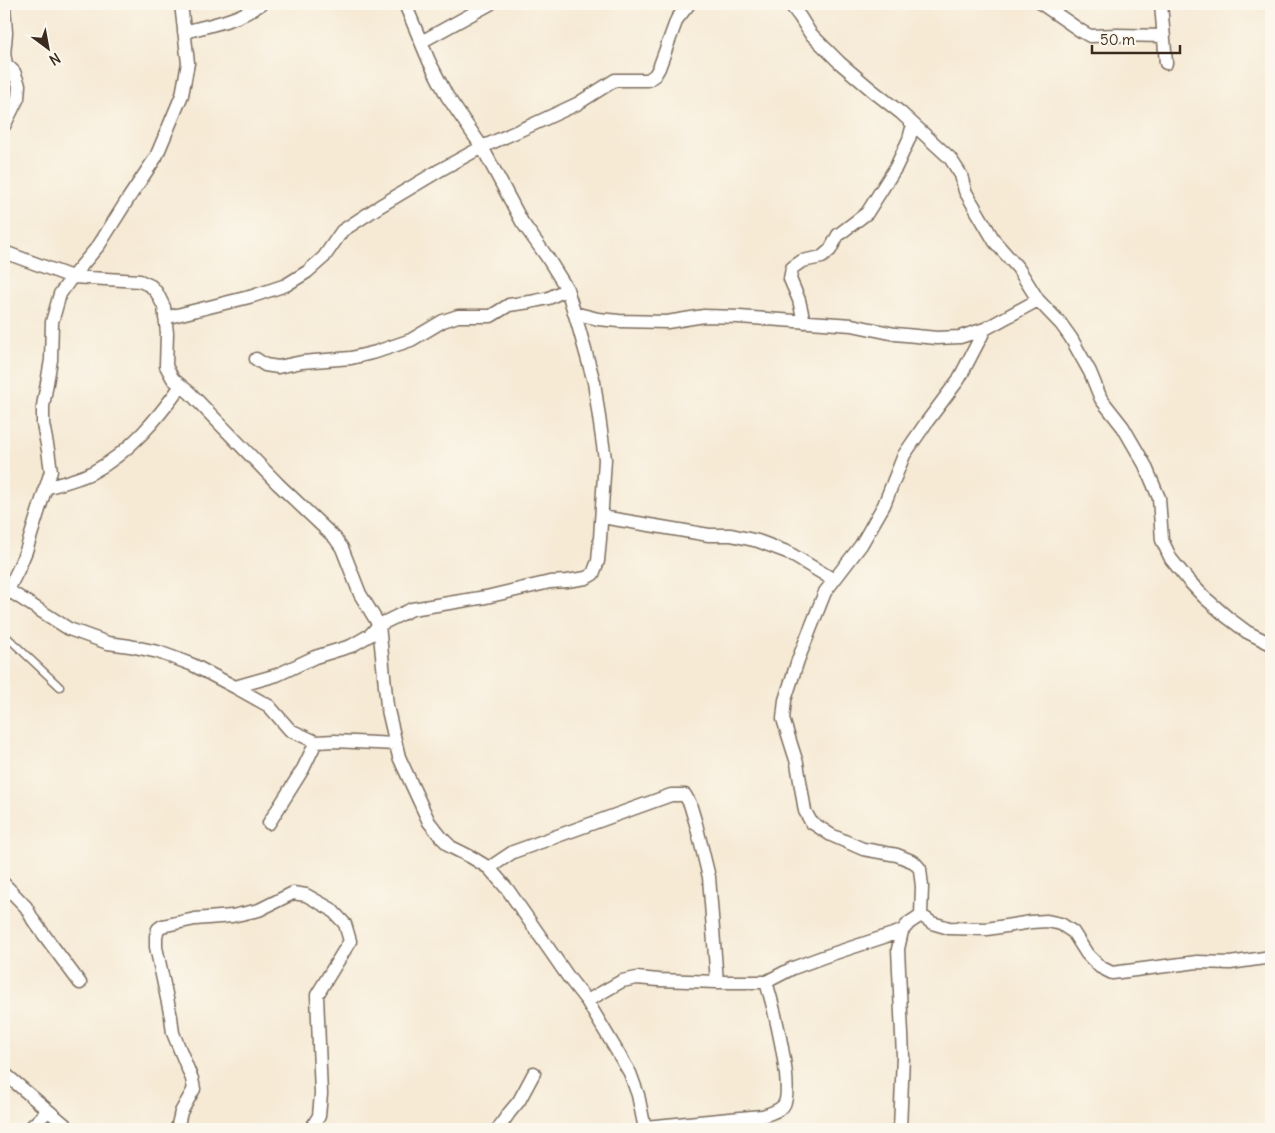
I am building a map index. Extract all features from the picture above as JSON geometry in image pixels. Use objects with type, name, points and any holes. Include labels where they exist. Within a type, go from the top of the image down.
[{"type":"street","points":[[181,4],[188,63],[182,95],[156,157],[99,245],[60,294],[52,322],[51,360],[43,406],[43,424],[51,471],[26,552],[6,593],[69,629],[108,643],[158,652],[193,665],[269,706],[290,730],[316,742],[396,744]]},
{"type":"street","points":[[184,32],[227,21],[261,4]]},
{"type":"street","points":[[235,688],[277,676],[316,657],[351,646],[370,635],[379,625],[412,609],[486,597],[550,582],[586,578],[593,574],[598,560],[605,459],[602,432],[594,382],[567,289],[522,222],[482,147],[447,96],[405,4]]},
{"type":"street","points":[[421,42],[490,4]]},
{"type":"street","points":[[165,318],[253,296],[286,285],[307,272],[324,257],[342,231],[380,206],[482,147],[577,104],[615,80],[648,80],[655,75],[659,68],[677,19],[689,4]]},
{"type":"street","points":[[790,4],[810,34],[840,63],[913,124],[950,158],[961,174],[965,191],[995,242],[1018,268],[1038,300],[1071,338],[1090,372],[1101,399],[1123,427],[1145,465],[1158,498],[1162,540],[1171,558],[1193,586],[1227,617],[1247,632],[1271,644]]},
{"type":"street","points":[[1042,4],[1081,32],[1090,36],[1164,36]]},
{"type":"street","points":[[1162,4],[1166,63]]},
{"type":"street","points":[[4,6],[6,33],[4,54],[6,64],[14,72],[19,85],[18,98],[4,126]]},
{"type":"street","points":[[804,322],[799,300],[790,279],[792,268],[802,261],[822,256],[830,250],[838,235],[867,213],[896,167],[909,139],[913,124]]},
{"type":"street","points":[[4,252],[72,277],[140,281],[152,286],[164,307],[167,333],[166,366],[173,379],[335,538],[342,548],[360,594],[379,625],[387,706],[399,757],[429,822],[451,847],[489,868],[508,890],[587,1001],[630,1073],[638,1095],[645,1128],[762,1116],[774,1112],[783,1106],[787,1098],[787,1088],[781,1038],[766,982]]},
{"type":"street","points":[[256,359],[265,366],[278,367],[302,362],[351,358],[411,340],[443,321],[458,316],[491,316],[509,305],[549,298],[567,289]]},
{"type":"street","points":[[574,313],[598,319],[619,321],[667,322],[704,316],[739,317],[852,326],[895,334],[938,338],[960,337],[985,329],[1038,300]]},
{"type":"street","points":[[921,915],[922,887],[920,869],[914,862],[898,855],[863,849],[831,835],[811,822],[805,811],[797,763],[783,719],[785,700],[824,592],[860,545],[884,505],[904,456],[958,378],[985,329]]},
{"type":"street","points":[[46,488],[92,473],[112,460],[138,438],[161,414],[181,386]]},
{"type":"street","points":[[602,517],[708,535],[731,535],[758,540],[786,552],[834,580]]},
{"type":"street","points":[[268,823],[303,769],[316,742]]},
{"type":"street","points":[[489,868],[513,852],[671,795],[685,795],[696,824],[709,877],[717,982]]},
{"type":"street","points":[[4,884],[26,907],[33,920],[80,983]]},
{"type":"street","points":[[177,1129],[181,1112],[194,1089],[192,1079],[173,1033],[156,947],[158,929],[172,923],[232,916],[259,910],[293,893],[306,895],[331,908],[345,924],[350,941],[316,995],[321,1094],[318,1116],[311,1129]]},
{"type":"street","points":[[587,1001],[622,981],[637,978],[717,982],[766,982],[793,968],[823,956],[902,931],[921,915]]},
{"type":"street","points":[[921,915],[932,923],[949,928],[987,929],[1047,921],[1061,924],[1073,932],[1086,954],[1100,967],[1112,973],[1197,962],[1230,963],[1271,957]]},
{"type":"street","points":[[900,1129],[903,1056],[898,949],[902,931]]},
{"type":"street","points":[[4,1073],[70,1129]]},
{"type":"street","points":[[498,1129],[519,1101],[534,1074]]},
{"type":"street","points":[[29,1129],[48,1111]]},
{"type":"lane","points":[[4,634],[60,687]]}]
